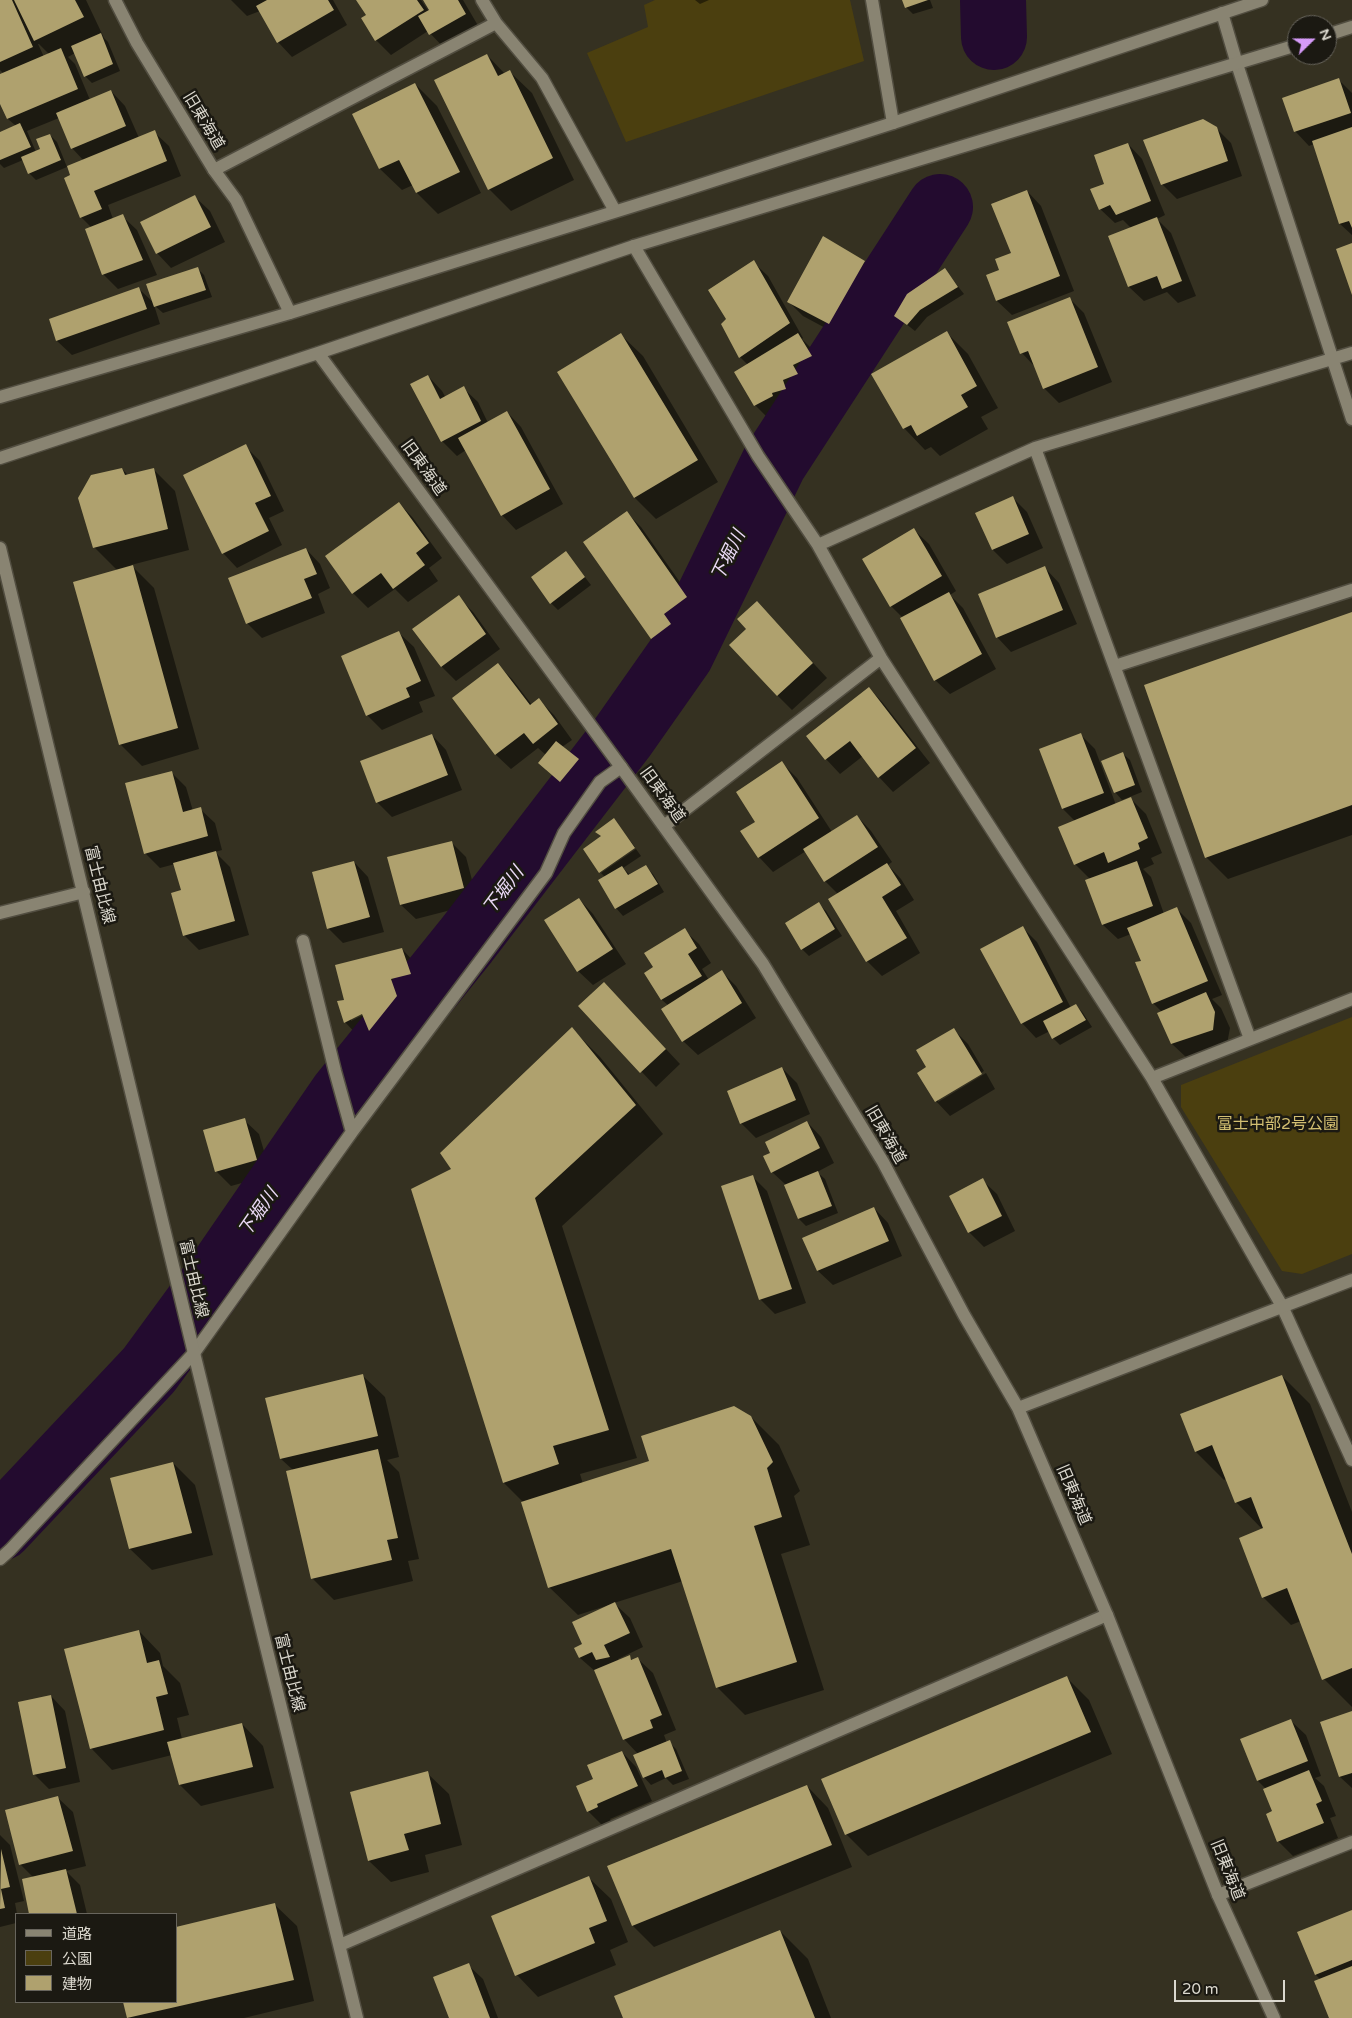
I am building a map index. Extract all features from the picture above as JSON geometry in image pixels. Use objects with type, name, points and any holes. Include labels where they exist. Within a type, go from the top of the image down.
[{"type":"street","name":"旧東海道","points":[[115,0],[136,43],[214,170],[236,200],[290,313]]},
{"type":"street","points":[[482,0],[496,24],[542,78],[615,212]]},
{"type":"street","points":[[872,0],[893,123]]},
{"type":"street","points":[[0,397],[290,313],[615,212],[893,123],[1262,0]]},
{"type":"street","points":[[1222,13],[1352,419]]},
{"type":"street","points":[[214,170],[496,24]]},
{"type":"street","points":[[1337,32],[1352,27]]},
{"type":"street","points":[[0,458],[634,246],[1287,48]]},
{"type":"street","points":[[634,246],[758,456],[818,545],[881,658],[1152,1078],[1282,1306],[1352,1460]]},
{"type":"street","name":"旧東海道","points":[[318,353],[601,739],[763,964],[883,1162],[960,1306],[1018,1408],[1107,1614],[1218,1895],[1274,2018]]},
{"type":"street","points":[[818,545],[1035,448],[1352,353]]},
{"type":"street","points":[[1035,448],[1250,1039]]},
{"type":"street","name":"富士由比線","points":[[0,548],[176,1281],[357,2018]]},
{"type":"street","points":[[1115,666],[1352,590]]},
{"type":"street","points":[[664,826],[881,658]]},
{"type":"street","points":[[0,1559],[194,1353],[352,1132],[546,873],[564,833],[600,782],[619,764]]},
{"type":"street","points":[[0,913],[84,892]]},
{"type":"street","points":[[303,941],[352,1132]]},
{"type":"street","points":[[1152,1078],[1352,999]]},
{"type":"street","points":[[1018,1408],[1352,1280]]},
{"type":"street","points":[[340,1945],[1107,1614]]},
{"type":"street","points":[[1218,1895],[1352,1842]]},
{"type":"green space","points":[[655,0],[850,0],[864,61],[626,142],[587,53],[648,27],[644,5]]},
{"type":"green space","name":"富士中部2号公園","points":[[1352,1017],[1352,1254],[1302,1274],[1282,1271],[1181,1107],[1181,1085]]},
{"type":"building","points":[[0,0],[12,0],[33,47],[0,62]]},
{"type":"building","points":[[14,0],[75,0],[84,17],[34,41]]},
{"type":"building","points":[[267,0],[328,0],[334,10],[277,43],[256,6]]},
{"type":"building","points":[[356,0],[417,0],[424,10],[375,41],[361,18],[366,15]]},
{"type":"building","points":[[423,0],[458,0],[466,14],[429,35],[418,16],[429,10]]},
{"type":"building","points":[[902,0],[928,0],[905,8]]},
{"type":"building","points":[[101,33],[113,64],[84,77],[71,46]]},
{"type":"building","points":[[61,48],[78,89],[7,119],[0,104],[0,74]]},
{"type":"building","points":[[487,54],[498,76],[510,70],[553,158],[488,190],[434,80]]},
{"type":"building","points":[[1339,78],[1351,113],[1294,132],[1282,98]]},
{"type":"building","points":[[415,83],[460,172],[416,193],[399,160],[379,169],[352,114]]},
{"type":"building","points":[[111,90],[126,126],[71,149],[56,113]]},
{"type":"building","points":[[1203,119],[1217,127],[1228,161],[1161,185],[1143,140]]},
{"type":"building","points":[[20,123],[31,147],[0,160],[0,132]]},
{"type":"building","points":[[1352,127],[1352,228],[1349,221],[1339,224],[1312,141]]},
{"type":"building","points":[[155,130],[167,161],[94,191],[102,209],[80,218],[64,178],[70,175],[67,166]]},
{"type":"building","points":[[50,134],[61,160],[28,174],[21,157],[40,149],[36,139]]},
{"type":"building","points":[[1128,143],[1151,201],[1116,215],[1110,205],[1099,210],[1090,189],[1104,184],[1094,155]]},
{"type":"building","points":[[1027,190],[1060,276],[996,301],[986,275],[999,270],[995,259],[1011,253],[991,204]]},
{"type":"building","points":[[195,195],[211,227],[156,254],[140,222]]},
{"type":"building","points":[[123,214],[143,260],[102,275],[85,229]]},
{"type":"building","points":[[1157,217],[1182,281],[1162,289],[1157,276],[1128,287],[1108,236]]},
{"type":"building","points":[[823,236],[865,261],[829,324],[787,302]]},
{"type":"building","points":[[1352,243],[1352,295],[1336,249]]},
{"type":"building","points":[[754,260],[790,323],[739,358],[721,324],[726,319],[708,290]]},
{"type":"building","points":[[198,267],[206,290],[154,307],[146,284]]},
{"type":"building","points":[[945,268],[958,287],[920,310],[907,325],[894,316],[907,294]]},
{"type":"building","points":[[139,287],[147,309],[56,341],[49,319]]},
{"type":"building","points":[[1070,297],[1098,367],[1043,389],[1028,351],[1020,354],[1007,322]]},
{"type":"building","points":[[947,331],[977,386],[961,395],[968,407],[917,436],[911,425],[903,429],[871,374]]},
{"type":"building","points":[[621,333],[698,460],[634,498],[557,372]]},
{"type":"building","points":[[798,333],[812,356],[793,365],[798,374],[783,380],[786,389],[772,393],[773,396],[754,406],[734,372]]},
{"type":"building","points":[[428,375],[440,399],[464,386],[481,421],[441,442],[410,384]]},
{"type":"building","points":[[507,411],[550,489],[501,516],[458,438]]},
{"type":"building","points":[[246,444],[271,496],[255,503],[269,531],[222,554],[183,475]]},
{"type":"building","points":[[122,468],[125,475],[154,468],[168,529],[93,548],[78,498],[91,475]]},
{"type":"building","points":[[1013,496],[1029,534],[992,550],[975,513]]},
{"type":"building","points":[[399,502],[429,543],[416,553],[425,565],[393,589],[381,573],[352,594],[325,556]]},
{"type":"building","points":[[627,511],[687,597],[664,614],[671,624],[651,639],[583,542]]},
{"type":"building","points":[[914,528],[942,576],[890,607],[862,559]]},
{"type":"building","points":[[306,548],[317,574],[304,579],[312,598],[246,624],[228,578]]},
{"type":"building","points":[[566,551],[585,577],[550,604],[531,577]]},
{"type":"building","points":[[133,565],[178,728],[119,745],[73,582]]},
{"type":"building","points":[[1045,566],[1063,610],[996,638],[978,594]]},
{"type":"building","points":[[949,592],[982,654],[934,681],[900,618]]},
{"type":"building","points":[[459,595],[486,634],[441,667],[412,629]]},
{"type":"building","points":[[757,601],[813,663],[777,696],[729,645],[746,629],[737,619]]},
{"type":"building","points":[[1352,612],[1352,805],[1205,858],[1144,685]]},
{"type":"building","points":[[399,631],[421,681],[406,688],[410,697],[366,716],[341,656]]},
{"type":"building","points":[[498,663],[530,705],[539,698],[558,724],[533,744],[524,733],[495,755],[452,698]]},
{"type":"building","points":[[869,687],[916,748],[878,778],[850,741],[825,760],[806,736]]},
{"type":"building","points":[[1081,733],[1104,793],[1062,809],[1039,749]]},
{"type":"building","points":[[432,734],[448,775],[376,803],[360,761]]},
{"type":"building","points":[[556,741],[579,759],[560,782],[538,763]]},
{"type":"building","points":[[1123,752],[1135,785],[1114,793],[1101,761]]},
{"type":"building","points":[[782,761],[819,818],[758,858],[740,831],[755,822],[736,792]]},
{"type":"building","points":[[172,771],[183,812],[201,807],[208,836],[144,854],[125,783]]},
{"type":"building","points":[[1131,797],[1148,838],[1138,843],[1140,849],[1108,863],[1104,852],[1074,865],[1058,827]]},
{"type":"building","points":[[857,815],[878,847],[824,882],[803,849]]},
{"type":"building","points":[[614,818],[635,848],[599,873],[583,849],[601,836],[595,832]]},
{"type":"building","points":[[452,841],[464,888],[400,905],[387,857]]},
{"type":"building","points":[[216,851],[235,921],[183,936],[171,893],[181,890],[173,863]]},
{"type":"building","points":[[354,861],[370,917],[327,929],[312,872]]},
{"type":"building","points":[[1137,861],[1153,906],[1102,925],[1085,880]]},
{"type":"building","points":[[887,863],[901,885],[882,897],[907,938],[866,962],[828,899]]},
{"type":"building","points":[[646,865],[658,884],[615,909],[598,880],[622,866],[628,875]]},
{"type":"building","points":[[579,898],[613,949],[577,972],[544,920]]},
{"type":"building","points":[[819,902],[835,929],[801,950],[785,923]]},
{"type":"building","points":[[1177,907],[1208,981],[1152,1004],[1135,962],[1141,961],[1127,928]]},
{"type":"building","points":[[1023,926],[1063,1002],[1021,1024],[980,949]]},
{"type":"building","points":[[685,928],[697,948],[688,954],[702,976],[661,1000],[644,973],[653,967],[644,953]]},
{"type":"building","points":[[402,948],[411,974],[391,979],[397,996],[369,1031],[362,1014],[344,1023],[337,1001],[344,1000],[335,965]]},
{"type":"building","points":[[722,970],[742,1003],[682,1042],[661,1009]]},
{"type":"building","points":[[604,982],[666,1049],[640,1073],[578,1006]]},
{"type":"building","points":[[1206,992],[1215,1012],[1213,1030],[1171,1044],[1157,1013]]},
{"type":"building","points":[[1076,1004],[1086,1020],[1052,1039],[1043,1021]]},
{"type":"building","points":[[572,1027],[636,1105],[535,1198],[609,1430],[553,1446],[559,1464],[503,1483],[411,1189],[451,1169],[440,1153]]},
{"type":"building","points":[[954,1028],[982,1074],[935,1102],[917,1073],[926,1067],[916,1050]]},
{"type":"building","points":[[782,1067],[796,1100],[740,1124],[727,1091]]},
{"type":"building","points":[[245,1118],[257,1160],[215,1172],[203,1130]]},
{"type":"building","points":[[807,1121],[820,1148],[771,1173],[763,1156],[770,1153],[765,1142]]},
{"type":"building","points":[[818,1171],[832,1206],[798,1219],[784,1185]]},
{"type":"building","points":[[753,1175],[792,1289],[759,1300],[721,1186]]},
{"type":"building","points":[[983,1178],[1002,1216],[968,1233],[949,1196]]},
{"type":"building","points":[[874,1207],[889,1241],[817,1271],[802,1238]]},
{"type":"building","points":[[363,1374],[378,1436],[280,1459],[265,1398]]},
{"type":"building","points":[[1282,1375],[1352,1554],[1352,1668],[1322,1680],[1287,1588],[1262,1598],[1239,1538],[1263,1528],[1251,1497],[1235,1503],[1212,1445],[1195,1452],[1180,1414]]},
{"type":"building","points":[[734,1406],[751,1416],[773,1462],[767,1468],[782,1517],[754,1526],[797,1662],[716,1688],[671,1549],[548,1588],[521,1502],[649,1461],[641,1436]]},
{"type":"building","points":[[378,1449],[398,1538],[387,1540],[392,1560],[311,1579],[286,1471]]},
{"type":"building","points":[[173,1462],[192,1533],[129,1549],[110,1478]]},
{"type":"building","points":[[615,1602],[630,1633],[604,1645],[610,1657],[596,1660],[592,1652],[579,1658],[574,1648],[582,1644],[572,1622]]},
{"type":"building","points":[[139,1630],[147,1663],[159,1660],[168,1694],[156,1697],[164,1730],[90,1749],[64,1649]]},
{"type":"building","points":[[630,1655],[631,1660],[638,1657],[662,1715],[650,1720],[653,1728],[623,1740],[594,1670]]},
{"type":"building","points":[[1067,1676],[1091,1732],[845,1835],[821,1779]]},
{"type":"building","points":[[51,1695],[66,1768],[33,1775],[18,1702]]},
{"type":"building","points":[[1352,1711],[1352,1773],[1339,1777],[1320,1722]]},
{"type":"building","points":[[1291,1719],[1308,1761],[1257,1781],[1240,1739]]},
{"type":"building","points":[[242,1723],[253,1767],[179,1785],[167,1742]]},
{"type":"building","points":[[670,1740],[682,1771],[665,1778],[662,1770],[643,1778],[633,1755]]},
{"type":"building","points":[[622,1751],[638,1786],[597,1804],[598,1807],[587,1812],[576,1786],[593,1779],[587,1765]]},
{"type":"building","points":[[1309,1770],[1322,1801],[1316,1804],[1324,1823],[1277,1842],[1266,1814],[1272,1811],[1263,1789]]},
{"type":"building","points":[[428,1771],[441,1824],[404,1834],[409,1850],[368,1861],[350,1792]]},
{"type":"building","points":[[807,1785],[832,1845],[632,1926],[607,1866]]},
{"type":"building","points":[[58,1796],[73,1851],[19,1865],[5,1810]]},
{"type":"building","points":[[1,1849],[10,1887],[1,1889],[5,1908],[0,1909]]},
{"type":"building","points":[[66,1869],[77,1913],[29,1913],[22,1879]]},
{"type":"building","points":[[589,1876],[607,1921],[589,1928],[595,1943],[515,1976],[491,1916]]},
{"type":"building","points":[[275,1903],[294,1980],[127,2018],[123,2003],[178,2003],[178,1927]]},
{"type":"building","points":[[1352,1910],[1352,1960],[1315,1975],[1297,1932]]},
{"type":"building","points":[[780,1930],[815,2018],[623,2018],[614,1996]]},
{"type":"building","points":[[469,1963],[490,2018],[449,2018],[433,1977]]},
{"type":"building","points":[[1352,1966],[1352,2018],[1329,2018],[1314,1981]]},
{"type":"waterway","name":"下堀川","points":[[993,0],[994,37]]},
{"type":"waterway","name":"下堀川","points":[[0,1528],[149,1370],[212,1284],[342,1095],[466,941],[622,738],[681,654],[774,463],[940,207]]}]
